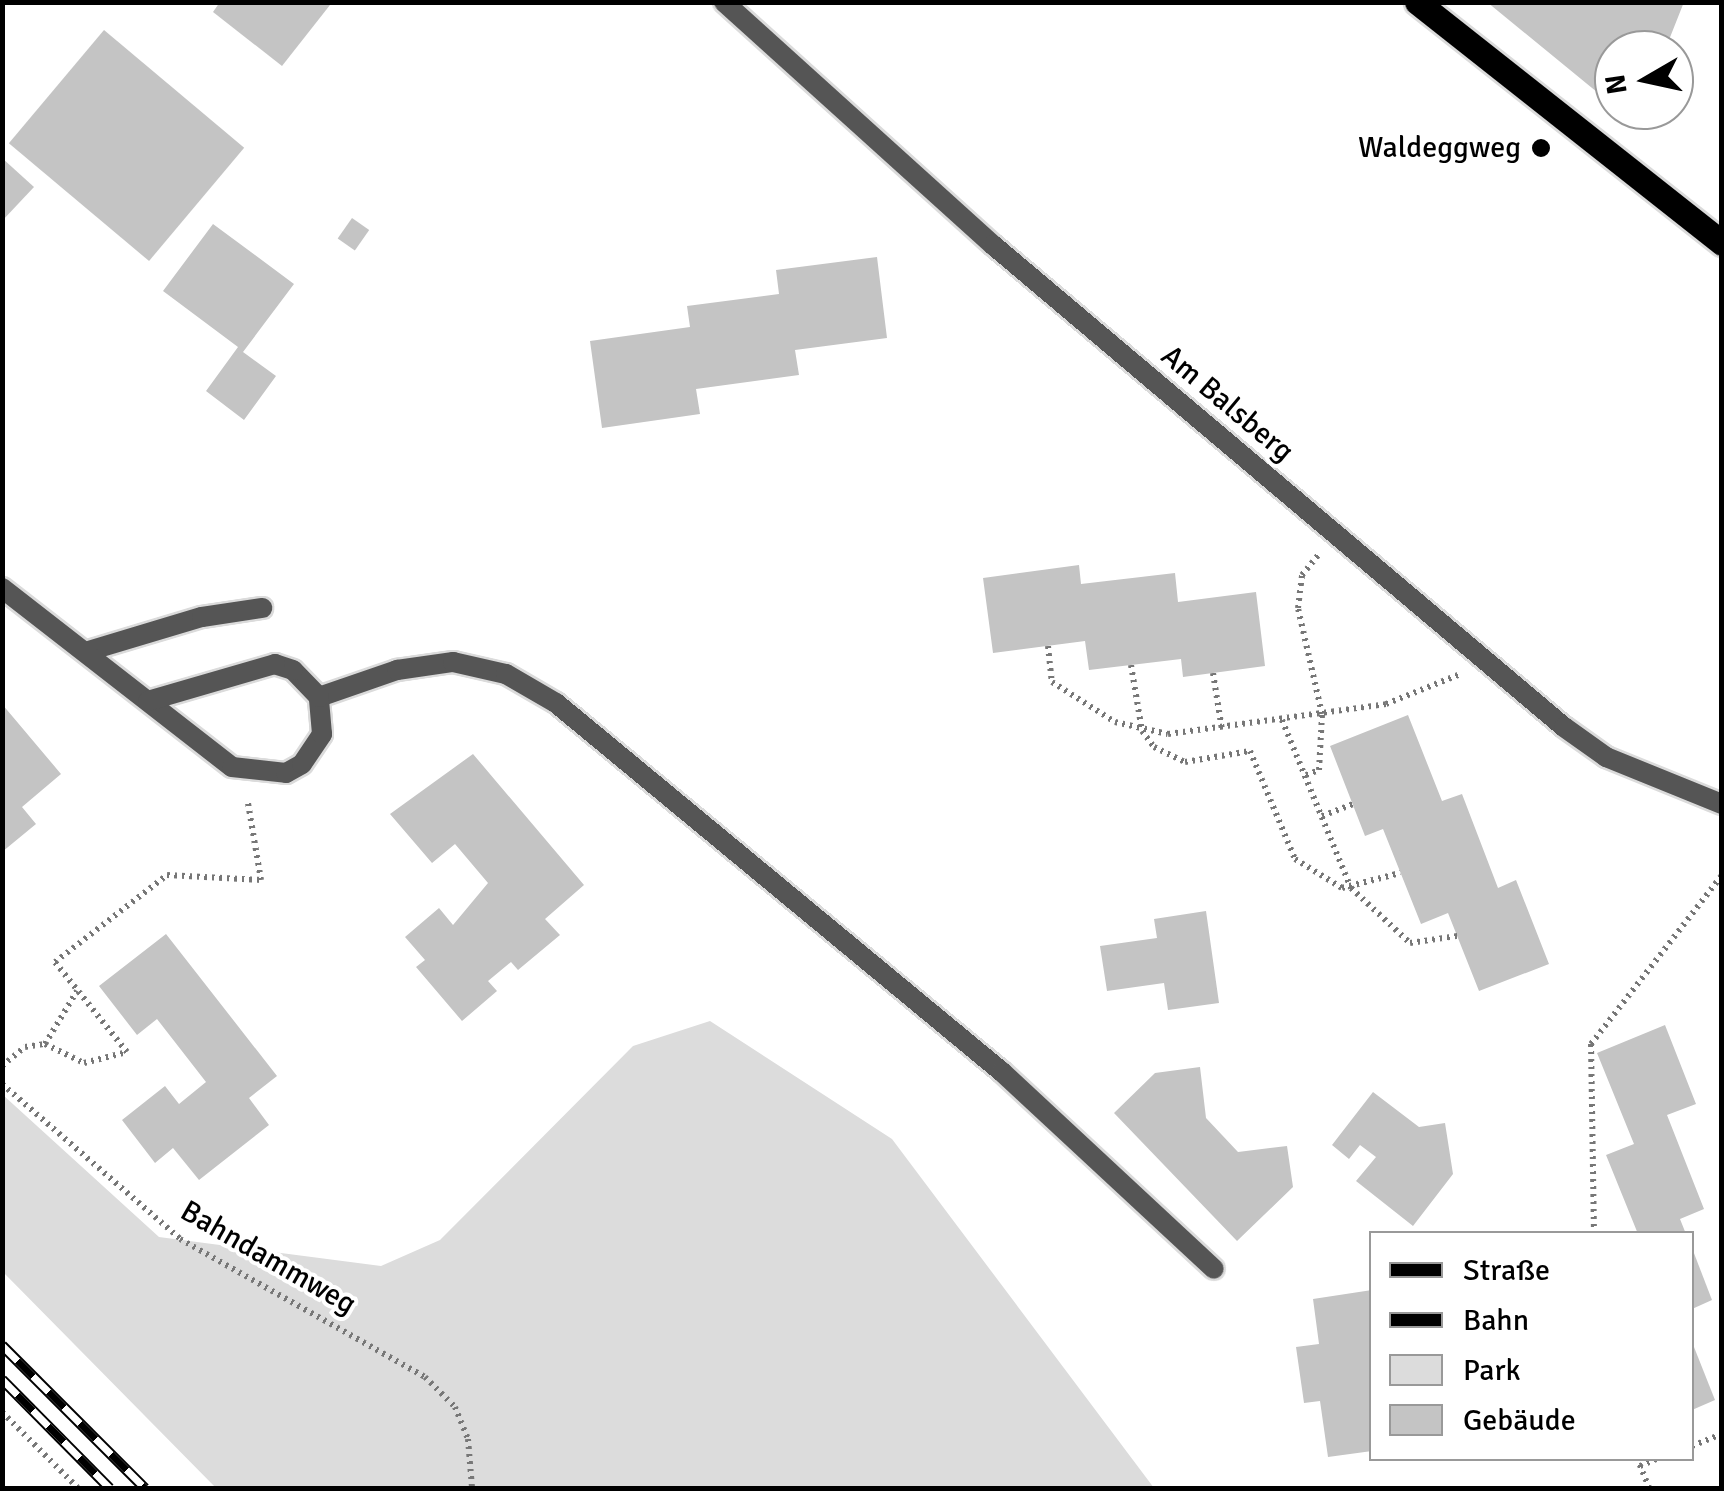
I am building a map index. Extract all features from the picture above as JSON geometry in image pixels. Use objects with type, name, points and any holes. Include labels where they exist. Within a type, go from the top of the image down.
[{"type":"main road","points":[[1417,2],[1722,243]]},
{"type":"street","name":"Am Balsberg","points":[[724,2],[854,125],[1483,660],[1606,757],[1722,804]]},
{"type":"street","points":[[2,588],[232,767],[268,777],[314,750],[319,698],[293,670],[275,664],[148,701]]},
{"type":"street","points":[[85,652],[202,616],[262,608]]},
{"type":"street","points":[[319,698],[397,670],[452,662],[506,674],[556,703],[1002,1072],[1214,1269]]},
{"type":"path","points":[[1306,775],[1319,770],[1322,714],[1298,608],[1302,575],[1334,534]]},
{"type":"path","points":[[1048,646],[1052,682],[1142,731],[1222,730],[1386,704],[1483,660]]},
{"type":"path","points":[[1131,665],[1142,731],[1154,748],[1184,762],[1250,751],[1296,859],[1351,888],[1410,942],[1457,936]]},
{"type":"path","points":[[1212,673],[1222,730]]},
{"type":"path","points":[[1282,720],[1351,888]]},
{"type":"path","points":[[2,1066],[25,1047],[45,1044],[84,1064],[127,1052],[55,962],[167,875],[261,880],[248,803]]},
{"type":"path","points":[[1322,816],[1352,804]]},
{"type":"path","points":[[1351,888],[1400,873]]},
{"type":"path","points":[[1594,1231],[1591,1044],[1722,874]]},
{"type":"path","points":[[45,1044],[78,991]]},
{"type":"path","name":"Bahndammweg","points":[[2,1084],[180,1239],[425,1377],[455,1407],[472,1488]]},
{"type":"path","points":[[2,1412],[78,1488]]},
{"type":"path","points":[[1694,1445],[1722,1434]]},
{"type":"path","points":[[1638,1462],[1649,1488]]},
{"type":"green space","points":[[710,1021],[892,1139],[1154,1488],[216,1488],[3,1272],[3,1095],[159,1237],[381,1266],[440,1240],[633,1046]]},
{"type":"building","points":[[220,2],[330,5],[282,66],[213,12]]},
{"type":"building","points":[[1487,2],[1684,2],[1673,30],[1594,30],[1594,90]]},
{"type":"building","points":[[104,30],[244,148],[149,261],[9,143]]},
{"type":"building","points":[[2,158],[34,187],[2,221]]},
{"type":"building","points":[[352,218],[369,230],[355,251],[338,238]]},
{"type":"building","points":[[213,224],[294,284],[243,352],[276,376],[244,420],[206,391],[238,347],[163,291]]},
{"type":"building","points":[[877,257],[887,338],[795,350],[799,375],[696,389],[700,414],[602,428],[590,341],[690,327],[687,306],[779,294],[776,270]]},
{"type":"building","points":[[1079,565],[1081,584],[1175,573],[1178,602],[1256,592],[1265,666],[1183,677],[1181,659],[1089,670],[1085,641],[993,653],[983,578]]},
{"type":"building","points":[[2,704],[61,774],[22,807],[36,824],[2,852]]},
{"type":"building","points":[[1408,715],[1442,801],[1462,794],[1498,888],[1516,880],[1549,964],[1479,991],[1448,913],[1421,924],[1383,829],[1365,836],[1330,746]]},
{"type":"building","points":[[473,754],[584,885],[545,919],[560,935],[518,970],[511,962],[488,981],[497,991],[462,1021],[416,967],[425,960],[405,937],[439,908],[453,925],[488,883],[455,844],[432,863],[390,814]]},
{"type":"building","points":[[1206,911],[1219,1003],[1168,1010],[1164,983],[1107,991],[1100,946],[1157,938],[1154,919]]},
{"type":"building","points":[[166,934],[277,1076],[249,1098],[269,1125],[199,1180],[173,1148],[155,1163],[122,1120],[165,1086],[179,1104],[206,1082],[157,1019],[137,1035],[99,986]]},
{"type":"building","points":[[1665,1025],[1696,1104],[1667,1115],[1704,1209],[1680,1219],[1685,1231],[1637,1231],[1606,1155],[1634,1144],[1597,1053]]},
{"type":"building","points":[[1200,1067],[1206,1118],[1238,1152],[1287,1146],[1293,1187],[1237,1241],[1114,1113],[1155,1073]]},
{"type":"building","points":[[1373,1092],[1419,1127],[1445,1123],[1453,1174],[1413,1226],[1356,1181],[1376,1157],[1360,1145],[1349,1159],[1332,1145]]},
{"type":"building","points":[[1694,1253],[1712,1300],[1694,1308]]},
{"type":"building","points":[[1369,1290],[1369,1451],[1328,1457],[1320,1401],[1304,1403],[1296,1347],[1319,1344],[1313,1299]]},
{"type":"building","points":[[1694,1347],[1715,1400],[1694,1409]]},
{"type":"railway","points":[[2,1345],[145,1488]]},
{"type":"railway","points":[[2,1379],[110,1488]]},
{"type":"place","name":"Waldeggweg","points":[[1541,148]]}]
